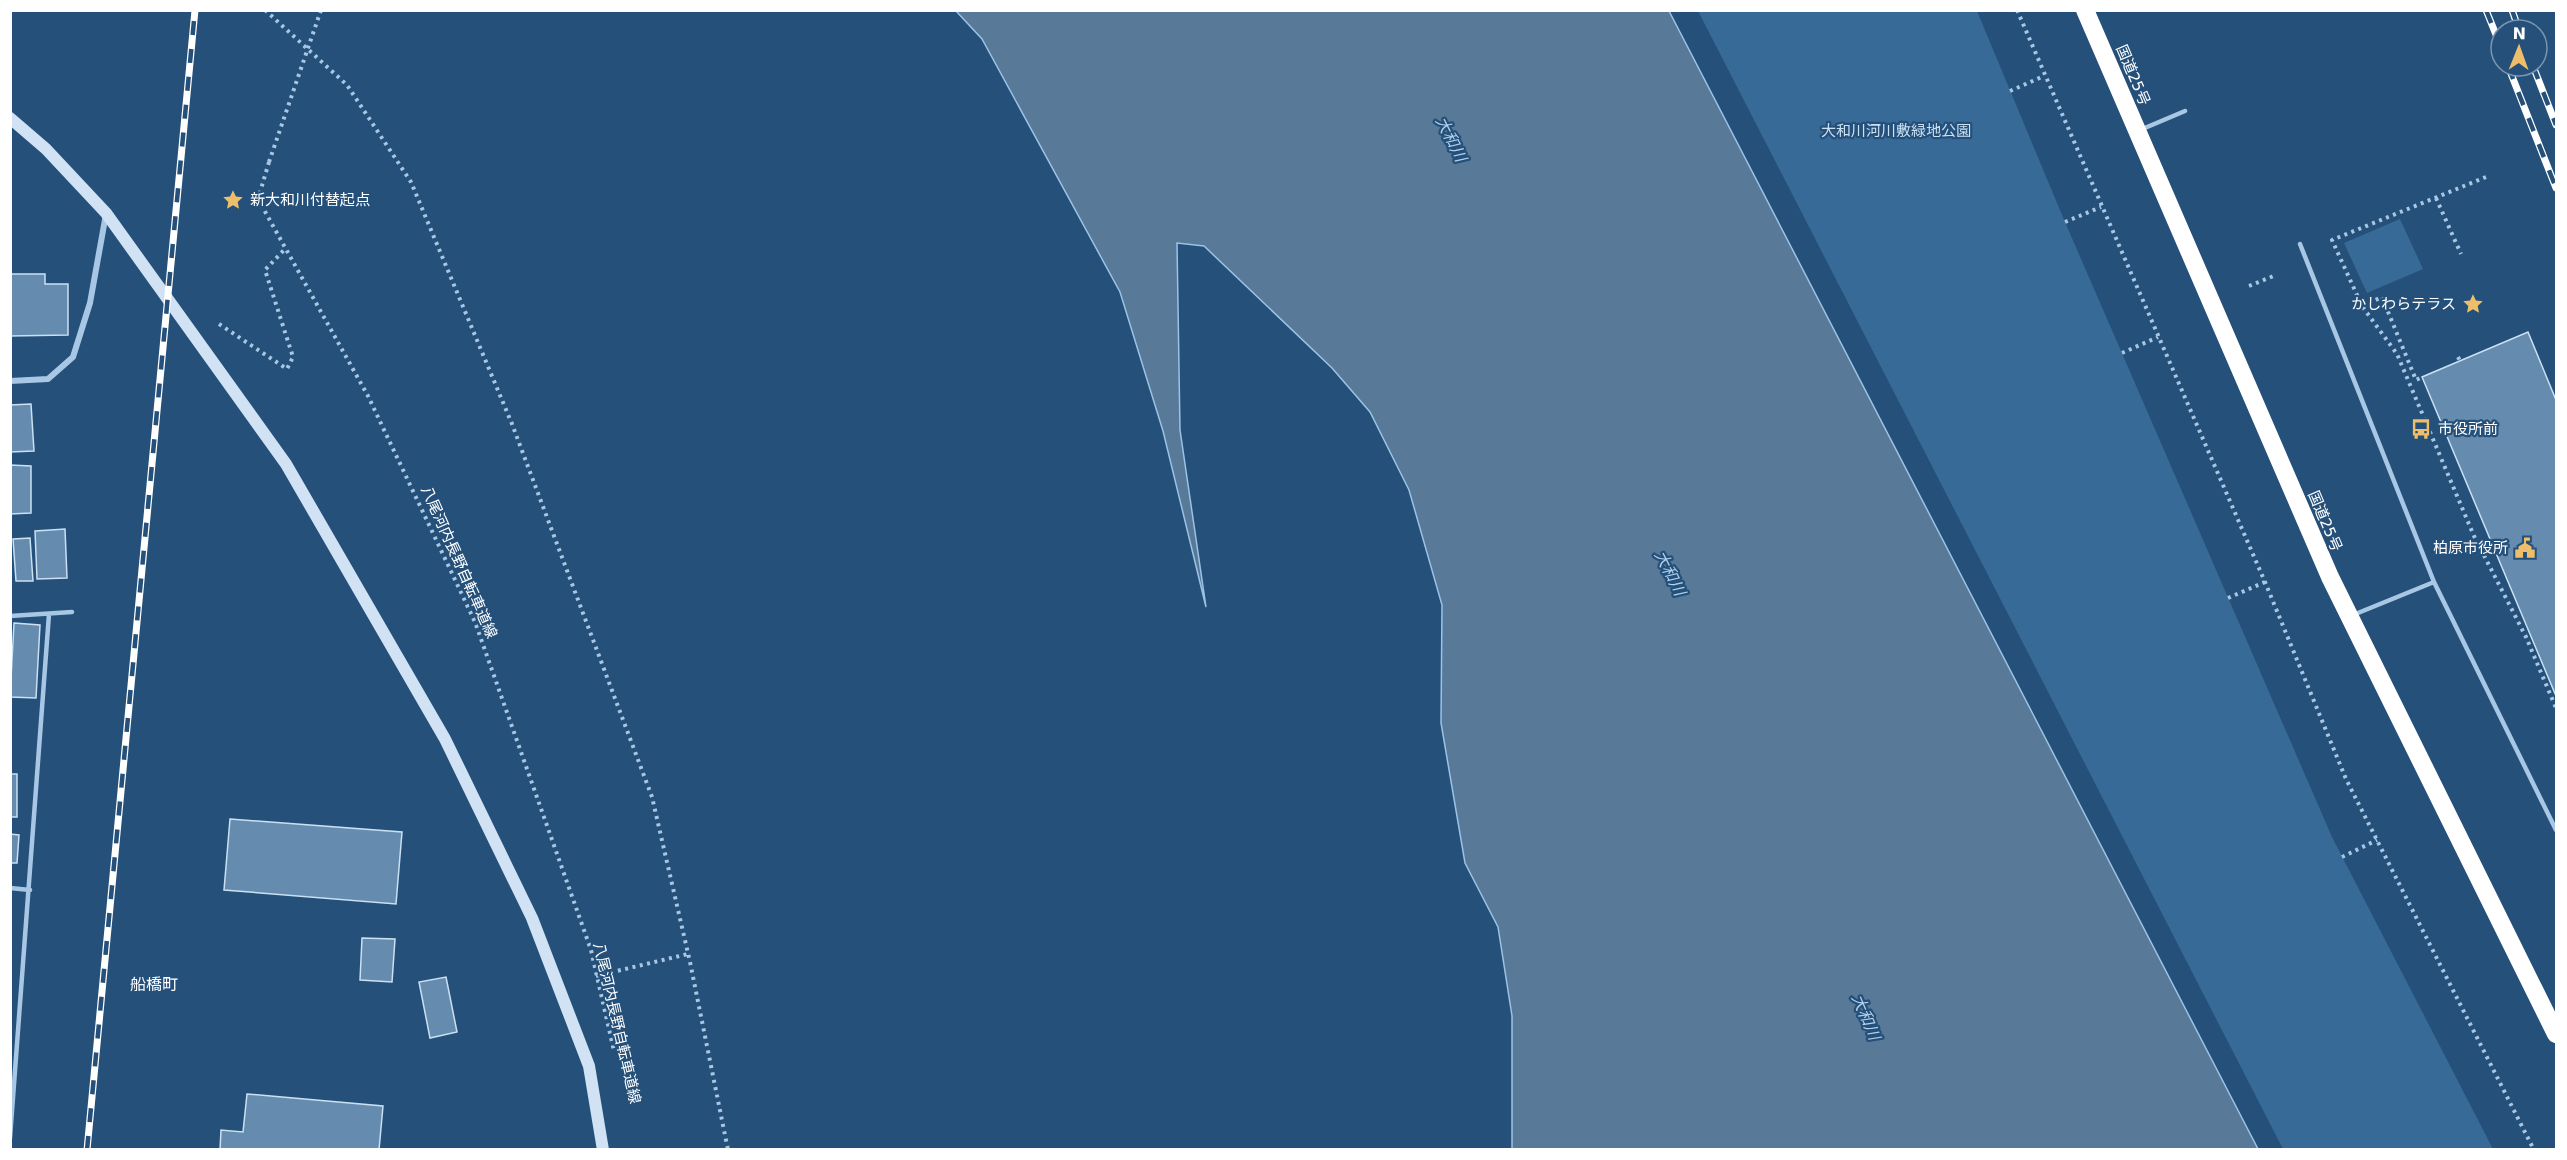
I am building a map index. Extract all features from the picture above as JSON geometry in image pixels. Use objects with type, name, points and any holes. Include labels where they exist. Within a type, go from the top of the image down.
[{"type":"highway","name":"国道25号","points":[[2085,10],[2325,566],[2556,1034]]},
{"type":"street","points":[[10,118],[46,150],[106,213],[286,464],[445,739],[536,928],[589,1066],[603,1149]]},
{"type":"street","points":[[10,381],[48,379],[73,357],[90,303],[106,213]]},
{"type":"lane","points":[[2138,131],[2185,111]]},
{"type":"lane","points":[[2300,244],[2434,582],[2556,830]]},
{"type":"lane","points":[[2349,616],[2434,582]]},
{"type":"lane","points":[[10,616],[72,612]]},
{"type":"lane","points":[[10,1138],[49,614]]},
{"type":"lane","points":[[10,888],[30,890]]},
{"type":"path","points":[[265,10],[347,85],[411,182],[512,424],[652,797],[688,954],[728,1149]]},
{"type":"path","name":"八尾河内長野自転車道線","points":[[321,10],[258,199],[368,396],[476,622],[591,950],[616,1062]]},
{"type":"path","points":[[2017,10],[2265,582],[2346,779],[2534,1149]]},
{"type":"path","points":[[2010,91],[2044,76]]},
{"type":"path","points":[[2486,177],[2332,240],[2362,306],[2397,354],[2474,536],[2526,637],[2556,708]]},
{"type":"path","points":[[2436,198],[2461,254]]},
{"type":"path","points":[[2065,222],[2101,207]]},
{"type":"path","points":[[190,331],[211,318],[287,369],[293,357],[265,270],[284,249]]},
{"type":"path","points":[[2249,286],[2276,275]]},
{"type":"path","points":[[2362,306],[2382,297],[2416,380],[2422,377]]},
{"type":"path","points":[[2122,353],[2158,337]]},
{"type":"path","points":[[2228,598],[2265,582]]},
{"type":"path","points":[[2342,857],[2377,840]]},
{"type":"path","points":[[596,975],[688,954]]},
{"type":"green space","name":"大和川河川敷緑地公園","points":[[1698,11],[1977,11],[2065,222],[2332,837],[2493,1149],[2283,1149]]},
{"type":"green space","points":[[2400,219],[2423,269],[2367,293],[2344,243]]},
{"type":"water","name":"大和川","points":[[956,11],[1669,11],[2258,1149],[1512,1149],[1512,1016],[1498,927],[1465,863],[1441,723],[1442,605],[1409,490],[1370,412],[1332,368],[1204,246],[1177,243],[1180,430],[1206,607],[1163,431],[1120,292],[982,39]]},
{"type":"building","points":[[10,274],[45,274],[45,284],[68,284],[68,335],[10,336]]},
{"type":"building","name":"柏原市役所","points":[[2528,332],[2556,400],[2556,696],[2422,377]]},
{"type":"building","points":[[31,404],[34,451],[10,452],[10,405]]},
{"type":"building","points":[[10,465],[31,466],[31,513],[10,514]]},
{"type":"building","points":[[65,529],[67,578],[37,579],[35,531]]},
{"type":"building","points":[[30,538],[33,581],[16,581],[13,539]]},
{"type":"building","points":[[14,623],[40,625],[36,698],[10,697]]},
{"type":"building","points":[[10,774],[17,774],[17,817],[10,817]]},
{"type":"building","points":[[230,819],[402,832],[396,904],[224,890]]},
{"type":"building","points":[[10,834],[19,835],[17,863],[10,863]]},
{"type":"building","points":[[362,938],[395,939],[392,982],[360,980]]},
{"type":"building","points":[[446,977],[457,1032],[430,1038],[419,982]]},
{"type":"building","points":[[247,1094],[383,1106],[379,1150],[220,1150],[221,1130],[243,1132]]},
{"type":"railway","points":[[87,1150],[195,10]]},
{"type":"railway","points":[[2486,10],[2489,18]]},
{"type":"railway","points":[[2512,10],[2515,18]]},
{"type":"railway","points":[[2513,78],[2556,188]]},
{"type":"railway","points":[[2538,78],[2556,125]]},
{"type":"place","name":"新大和川付替起点","points":[[233,200]]},
{"type":"place","name":"かしわらテラス","points":[[2473,304]]},
{"type":"place","name":"市役所前","points":[[2421,429]]},
{"type":"place","name":"柏原市役所","points":[[2525,548]]},
{"type":"district","name":"船橋町","points":[[154,984]]}]
